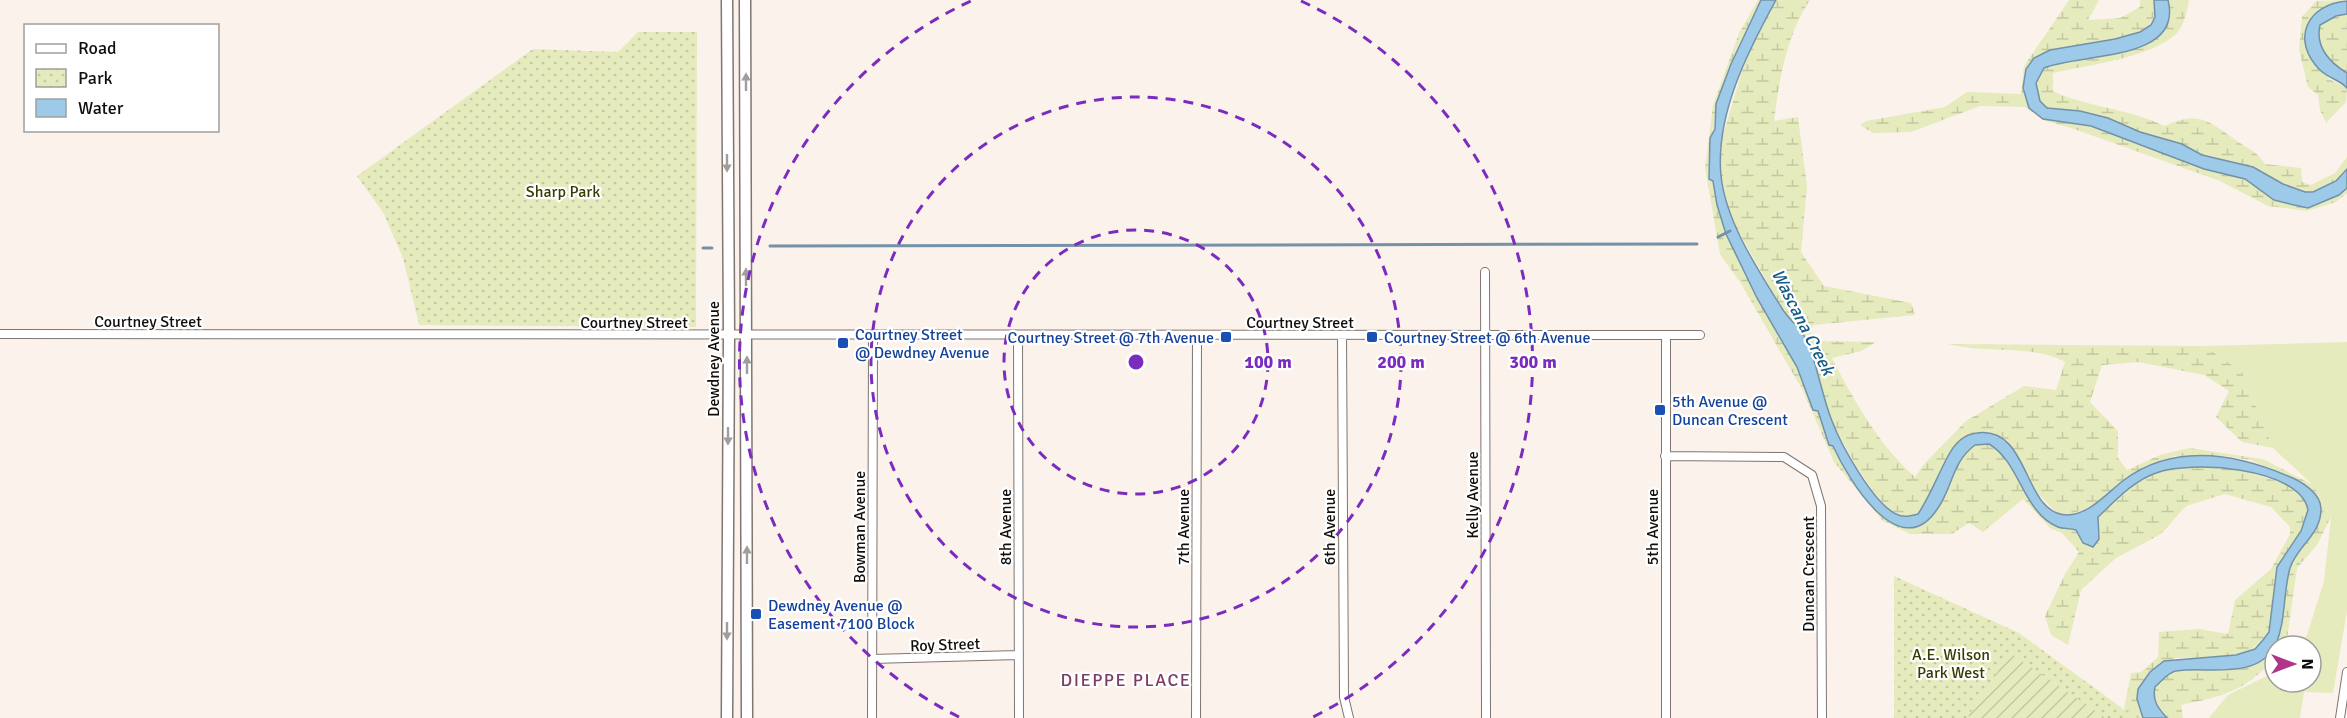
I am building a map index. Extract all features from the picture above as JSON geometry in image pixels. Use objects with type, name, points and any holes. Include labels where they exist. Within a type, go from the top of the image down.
[{"type":"main road","name":"Dewdney Avenue","points":[[727,0],[729,336],[727,718]]},
{"type":"main road","name":"Dewdney Avenue","points":[[745,0],[747,718]]},
{"type":"street","name":"Kelly Avenue","points":[[1485,272],[1486,718]]},
{"type":"street","name":"Courtney Street","points":[[0,334],[1700,335]]},
{"type":"street","name":"6th Avenue","points":[[1342,335],[1344,697],[1348,718]]},
{"type":"street","name":"5th Avenue","points":[[1666,335],[1666,718]]},
{"type":"street","name":"Bowman Avenue","points":[[872,718],[873,336]]},
{"type":"street","name":"8th Avenue","points":[[1018,336],[1019,718]]},
{"type":"street","name":"7th Avenue","points":[[1196,718],[1197,336]]},
{"type":"street","name":"Duncan Crescent","points":[[1665,456],[1784,457],[1812,475],[1821,507],[1822,718]]},
{"type":"street","name":"Roy Street","points":[[872,659],[1019,655]]},
{"type":"street","points":[[2340,718],[2347,672]]},
{"type":"green space","points":[[1758,0],[1761,0],[1735,54],[1718,103],[1712,154],[1714,182],[1722,220],[1742,268],[1797,367],[1813,409],[1818,411],[1829,445],[1833,446],[1838,457],[1899,526],[1917,526],[1931,517],[1941,503],[1964,454],[1973,445],[1987,444],[1994,447],[2005,458],[2030,499],[2069,528],[2076,530],[2083,543],[2093,547],[2099,539],[2098,517],[2137,483],[2156,473],[2177,468],[2231,467],[2280,482],[2296,489],[2306,500],[2308,510],[2301,531],[2277,567],[2269,632],[2263,634],[2263,640],[2248,652],[2222,657],[2175,658],[2150,672],[2138,689],[2143,718],[2132,718],[2124,708],[2131,673],[2141,672],[2158,657],[2159,632],[2199,629],[2228,634],[2235,600],[2271,569],[2290,534],[2290,527],[2271,507],[2225,494],[2186,506],[2161,534],[2116,558],[2081,590],[2068,645],[2051,635],[2045,616],[2065,574],[2079,552],[2062,533],[2050,528],[2023,499],[1983,532],[1969,523],[1952,534],[1910,534],[1882,520],[1834,462],[1803,391],[1740,282],[1720,254],[1705,168],[1713,105],[1739,33]]},
{"type":"green space","points":[[1776,0],[1810,0],[1795,27],[1790,42],[1778,90],[1774,121],[1798,117],[1807,186],[1801,252],[1824,286],[1911,303],[1915,315],[1813,325],[1811,333],[1822,341],[1876,342],[1861,351],[1832,358],[1858,406],[1890,451],[1915,477],[1925,463],[1966,421],[2024,386],[2056,390],[2065,362],[2038,353],[1948,344],[2204,346],[2242,372],[2273,448],[2242,442],[2216,417],[2229,391],[2204,375],[2138,362],[2102,365],[2090,402],[2118,431],[2118,458],[2127,470],[2160,455],[2189,448],[2263,459],[2313,485],[2331,517],[2317,545],[2297,568],[2288,634],[2279,634],[2289,574],[2294,558],[2314,532],[2319,520],[2308,487],[2301,481],[2250,460],[2226,456],[2175,456],[2144,467],[2088,508],[2068,515],[2058,514],[2034,490],[2029,477],[1989,431],[1947,458],[1937,484],[1918,514],[1908,517],[1889,510],[1856,466],[1832,422],[1808,343],[1785,313],[1730,217],[1721,176],[1720,145],[1742,71],[1755,39]]},
{"type":"green space","points":[[2069,0],[2099,0],[2088,20],[2120,18],[2140,7],[2140,0],[2154,0],[2155,14],[2148,26],[2124,37],[2090,45],[2050,50],[2023,88],[2063,122],[2091,126],[2194,165],[2245,179],[2274,200],[2308,208],[2339,195],[2347,188],[2347,193],[2336,202],[2307,211],[2268,206],[2220,181],[2071,128],[2045,121],[2025,107],[1980,106],[1911,132],[1873,133],[1860,125],[1866,121],[1945,107],[1967,92],[2021,94],[2024,66]]},
{"type":"green space","points":[[2168,0],[2189,0],[2183,23],[2176,34],[2165,42],[2135,55],[2053,73],[2053,91],[2080,101],[2137,115],[2164,126],[2187,119],[2205,121],[2254,152],[2265,164],[2301,168],[2302,182],[2311,185],[2335,173],[2347,157],[2347,169],[2336,181],[2313,192],[2305,192],[2283,184],[2253,167],[2202,155],[2182,144],[2140,132],[2108,118],[2080,111],[2047,108],[2040,101],[2036,83],[2043,68],[2135,48],[2168,24],[2171,14]]},
{"type":"green space","points":[[2347,0],[2337,2],[2311,16],[2329,79],[2347,88],[2346,102],[2326,123],[2320,110],[2318,95],[2308,87],[2299,50],[2302,17],[2316,1]]},
{"type":"green space","points":[[2347,14],[2347,73],[2329,59],[2322,47],[2319,33],[2320,25],[2336,16]]},
{"type":"green space","name":"Sharp Park","points":[[638,32],[697,32],[696,327],[419,325],[403,258],[384,214],[357,176],[533,49],[618,52]]},
{"type":"green space","points":[[2347,342],[2347,611],[2333,693],[2323,693],[2323,634],[2307,634],[2324,581],[2331,517],[2313,485],[2273,448],[2242,372],[2204,346]]},
{"type":"green space","name":"A.E. Wilson Park West","points":[[1894,576],[2019,633],[2129,713],[2132,718],[1894,718]]},
{"type":"green space","points":[[2010,653],[2106,718],[1971,718],[1968,716]]},
{"type":"green space","points":[[2263,659],[2263,670],[2243,685],[2222,695],[2181,705],[2183,718],[2167,718],[2154,701],[2155,687],[2165,677],[2177,671],[2236,669],[2256,664]]},
{"type":"green space","points":[[2263,678],[2263,694],[2304,694],[2300,718],[2209,718],[2228,695]]},
{"type":"water","points":[[1761,0],[1776,0],[1745,62],[1728,107],[1720,153],[1724,194],[1736,229],[1754,263],[1783,310],[1806,338],[1836,431],[1850,458],[1868,486],[1887,508],[1904,516],[1918,514],[1952,449],[1963,438],[1977,433],[1995,434],[2008,443],[2042,501],[2052,511],[2067,515],[2090,507],[2143,468],[2184,456],[2226,457],[2268,468],[2304,484],[2318,498],[2321,509],[2317,526],[2293,560],[2290,568],[2279,634],[2268,634],[2277,567],[2301,531],[2308,510],[2301,496],[2286,484],[2265,476],[2242,470],[2193,467],[2156,473],[2132,486],[2098,517],[2099,539],[2093,547],[2083,543],[2076,530],[2058,527],[2037,511],[1999,452],[1989,444],[1975,445],[1957,467],[1938,508],[1923,524],[1908,528],[1892,523],[1877,512],[1850,478],[1833,446],[1829,445],[1818,411],[1813,410],[1797,367],[1757,298],[1726,234],[1717,205],[1713,181],[1709,179],[1710,138],[1715,129],[1716,104],[1731,64]]},
{"type":"water","points":[[2154,0],[2168,0],[2169,20],[2160,35],[2145,45],[2125,52],[2060,63],[2044,68],[2036,83],[2040,101],[2047,108],[2080,111],[2108,118],[2140,132],[2182,144],[2202,155],[2253,167],[2283,184],[2305,192],[2313,192],[2336,181],[2347,169],[2347,188],[2339,195],[2308,208],[2274,200],[2245,179],[2204,169],[2091,126],[2043,119],[2029,108],[2023,88],[2026,69],[2034,58],[2050,50],[2115,39],[2140,32],[2151,25],[2155,17]]},
{"type":"water","points":[[2347,1],[2347,14],[2336,16],[2320,25],[2319,33],[2322,47],[2329,59],[2347,73],[2347,88],[2320,70],[2311,59],[2306,47],[2305,36],[2307,25],[2313,16],[2333,4]]},
{"type":"water","points":[[2263,640],[2263,659],[2245,667],[2231,670],[2189,670],[2167,675],[2155,687],[2154,696],[2156,704],[2167,718],[2143,718],[2137,699],[2138,689],[2150,672],[2164,661],[2236,655],[2255,649]]},
{"type":"waterway","points":[[1718,237],[1730,231]]},
{"type":"waterway","points":[[770,246],[1697,244]]},
{"type":"waterway","points":[[703,248],[712,248]]},
{"type":"place","name":"Courtney Street @ 7th Avenue","points":[[1226,337]]},
{"type":"place","name":"Courtney Street @ 6th Avenue","points":[[1372,337]]},
{"type":"place","name":"Courtney Street @ Dewdney Avenue","points":[[843,343]]},
{"type":"place","name":"5th Avenue @ Duncan Crescent","points":[[1660,410]]},
{"type":"place","name":"Dewdney Avenue @ Easement 7100 Block","points":[[756,614]]},
{"type":"district","name":"DIEPPE PLACE","points":[[1126,680]]},
{"type":"water label","name":"Wascana Creek","points":[[1803,322]]}]
